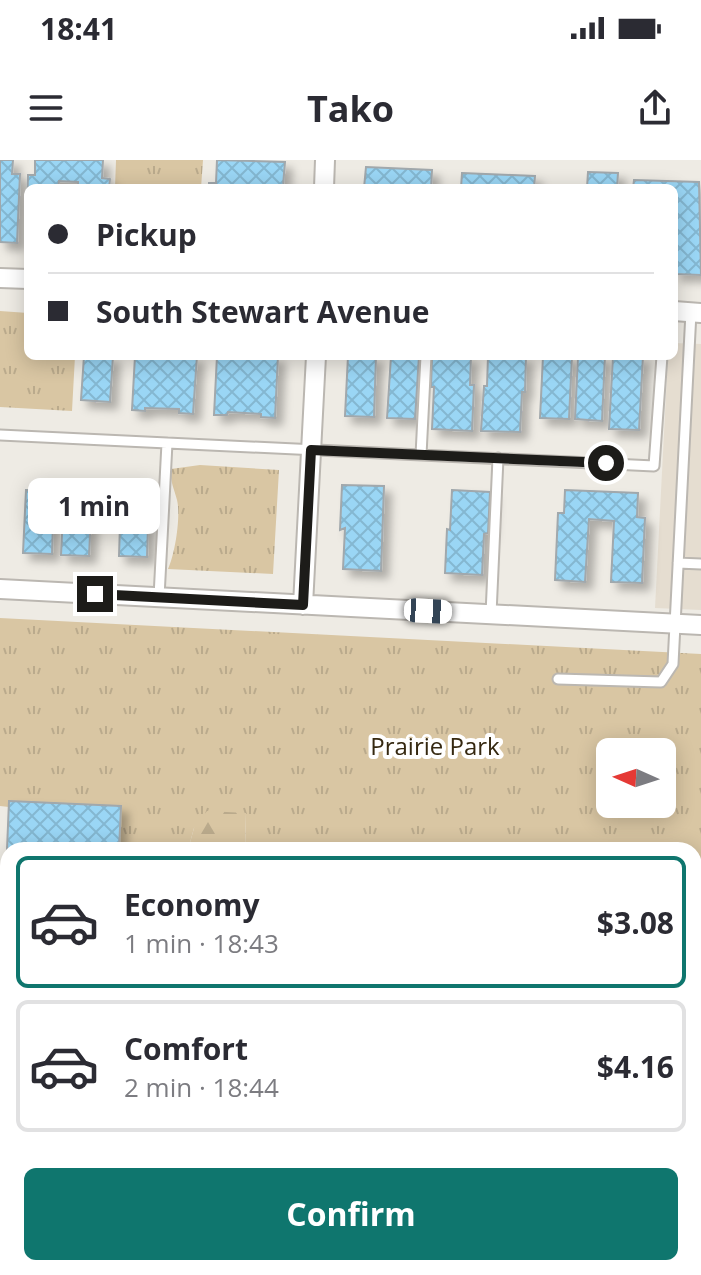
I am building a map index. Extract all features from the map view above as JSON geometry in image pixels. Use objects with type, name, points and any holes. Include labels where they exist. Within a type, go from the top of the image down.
[{"type":"street","points":[[324,184],[325,160]]},
{"type":"street","points":[[0,278],[24,279]]},
{"type":"street","points":[[303,605],[316,360]]},
{"type":"street","points":[[0,589],[701,625]]},
{"type":"lane","points":[[558,679],[661,682],[673,664],[689,312]]},
{"type":"lane","points":[[421,455],[426,360]]},
{"type":"lane","points":[[0,435],[654,466],[662,360]]},
{"type":"lane","points":[[159,597],[167,443]]},
{"type":"lane","points":[[491,614],[498,458]]},
{"type":"lane","points":[[678,563],[701,564]]},
{"type":"shaded area","points":[[678,343],[701,344],[701,610],[655,608],[668,360],[678,360]]},
{"type":"green space","points":[[116,160],[203,160],[201,184],[115,184]]},
{"type":"green space","points":[[0,311],[24,313],[24,360],[75,360],[72,411],[0,407]]},
{"type":"green space","points":[[200,465],[279,470],[273,574],[168,569],[175,545],[178,515],[171,469]]},
{"type":"green space","name":"Prairie Park","points":[[0,618],[701,654],[701,842],[245,842],[246,814],[194,828],[190,842],[119,842],[121,806],[10,801],[9,807],[0,806]]},
{"type":"green space","points":[[207,811],[246,813],[245,842],[190,842],[194,828]]},
{"type":"building","points":[[0,160],[13,160],[12,174],[20,174],[17,243],[0,242]]},
{"type":"building","points":[[35,160],[103,160],[102,178],[110,179],[109,184],[59,181],[59,184],[28,184],[28,175],[35,175]]},
{"type":"building","points":[[217,160],[285,162],[283,184],[209,184],[216,183]]},
{"type":"building","points":[[366,167],[432,170],[431,184],[364,184]]},
{"type":"building","points":[[588,172],[618,173],[617,184],[587,184]]},
{"type":"building","points":[[462,173],[535,176],[534,184],[461,184]]},
{"type":"building","points":[[634,180],[699,182],[701,275],[678,274],[678,184],[634,184]]},
{"type":"building","points":[[84,360],[113,360],[110,402],[81,400]]},
{"type":"building","points":[[135,360],[197,360],[193,414],[179,413],[179,409],[132,410]]},
{"type":"building","points":[[217,360],[278,360],[275,418],[228,412],[227,415],[214,415]]},
{"type":"building","points":[[348,360],[376,360],[374,417],[345,416]]},
{"type":"building","points":[[391,360],[419,360],[415,419],[387,418]]},
{"type":"building","points":[[432,360],[471,360],[470,385],[474,385],[472,431],[432,429],[434,387],[431,387]]},
{"type":"building","points":[[488,360],[526,360],[520,432],[481,431],[484,386],[487,386]]},
{"type":"building","points":[[543,360],[572,360],[569,419],[540,418]]},
{"type":"building","points":[[578,360],[605,360],[602,421],[575,419]]},
{"type":"building","points":[[613,360],[643,360],[639,430],[609,429]]},
{"type":"building","points":[[342,485],[384,486],[381,571],[343,569],[345,528],[340,530]]},
{"type":"building","points":[[26,490],[54,491],[52,554],[23,553]]},
{"type":"building","points":[[452,490],[490,492],[482,575],[445,573]]},
{"type":"building","points":[[565,490],[638,493],[637,517],[645,518],[642,583],[611,582],[614,521],[589,519],[585,582],[555,580],[558,513],[564,513]]},
{"type":"building","points":[[64,492],[92,494],[89,556],[61,555]]},
{"type":"building","points":[[121,493],[149,494],[147,557],[119,556]]},
{"type":"building","points":[[9,801],[121,806],[119,842],[7,842]]},
{"type":"route","points":[[95,594],[303,605],[311,450],[606,463]]}]
